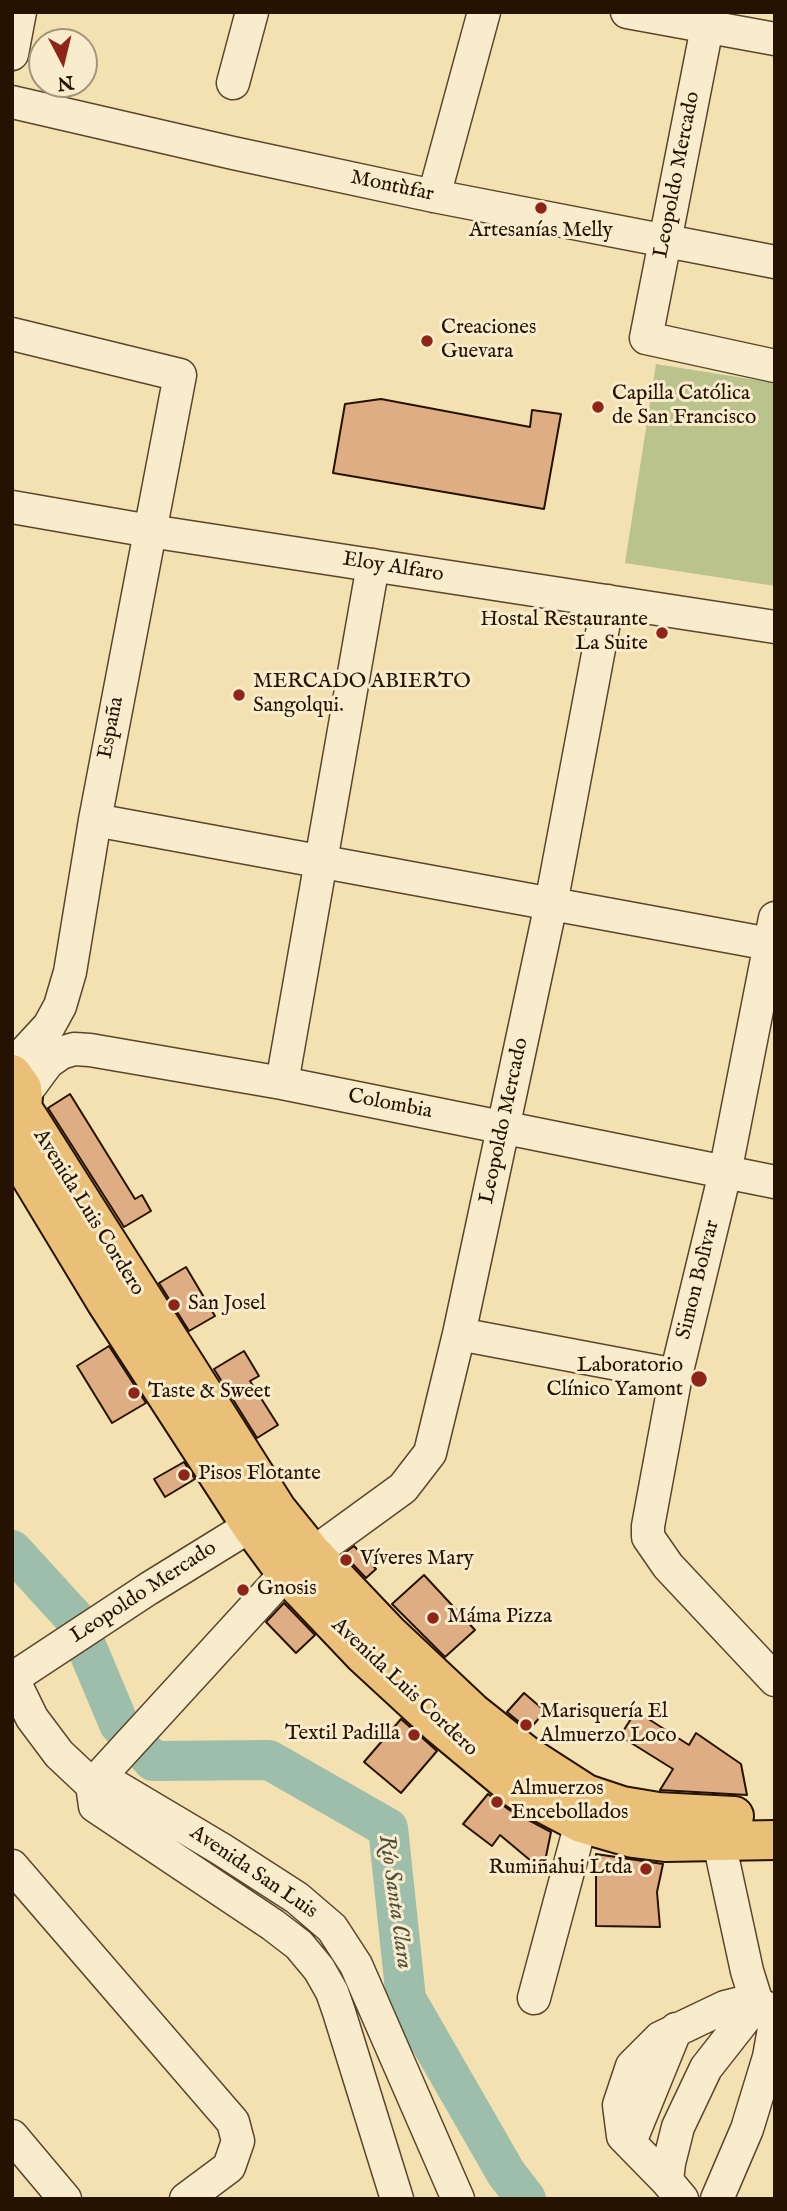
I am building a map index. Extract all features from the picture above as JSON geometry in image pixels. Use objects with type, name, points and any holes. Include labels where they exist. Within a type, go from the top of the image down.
[{"type":"main road","name":"Avenida Luis Cordero","points":[[16,1084],[264,1517]]},
{"type":"main road","name":"Avenida Luis Cordero","points":[[12,1146],[105,1300],[299,1562],[363,1654],[518,1790],[581,1823],[633,1838],[666,1842],[775,1840]]},
{"type":"main road","name":"Avenida Luis Cordero","points":[[299,1562],[388,1633],[473,1713],[527,1756],[586,1794],[622,1806],[671,1814],[714,1817],[775,1815]]},
{"type":"street","points":[[12,54],[20,12]]},
{"type":"street","points":[[233,83],[252,12]]},
{"type":"street","points":[[434,196],[484,12]]},
{"type":"street","points":[[627,12],[709,20],[775,40]]},
{"type":"street","name":"Leopoldo Mercado","points":[[709,20],[646,338],[775,366]]},
{"type":"street","name":"Montùfar","points":[[12,102],[434,196],[775,262]]},
{"type":"street","name":"España","points":[[12,334],[180,375],[95,820],[70,972],[60,1006],[16,1084]]},
{"type":"street","name":"Eloy Alfaro","points":[[12,507],[150,531],[775,627]]},
{"type":"street","points":[[282,1083],[373,565]]},
{"type":"street","name":"Leopoldo Mercado","points":[[92,1785],[299,1562],[403,1488],[430,1453],[459,1334],[551,904],[608,601]]},
{"type":"street","points":[[95,820],[551,904],[773,935]]},
{"type":"street","name":"Simon Bolìvar","points":[[773,935],[725,1172],[676,1374],[649,1513],[648,1537],[668,1566],[775,1680]]},
{"type":"street","name":"Colombia","points":[[16,1084],[61,1053],[74,1049],[90,1050],[282,1083],[775,1182]]},
{"type":"street","points":[[459,1334],[676,1374]]},
{"type":"street","name":"Leopoldo Mercado","points":[[12,1678],[264,1517]]},
{"type":"street","name":"Avenida San Luis","points":[[12,1678],[39,1727],[59,1754],[92,1785],[95,1806],[273,1925],[299,1945],[319,1969],[339,2012],[397,2199]]},
{"type":"street","name":"Avenida San Luis","points":[[92,1785],[115,1786],[198,1835],[297,1898],[332,1928],[356,1965],[458,2199]]},
{"type":"street","points":[[534,1998],[581,1823]]},
{"type":"street","points":[[717,2199],[747,2129],[769,2057],[769,2013],[747,1971],[719,1842]]},
{"type":"street","points":[[12,1866],[233,2122],[238,2141],[229,2167],[186,2199]]},
{"type":"street","points":[[674,2190],[629,2142],[676,2029],[725,2007],[744,2002],[769,2013]]},
{"type":"street","points":[[674,2190],[669,2164],[678,2127],[706,2068],[769,2013]]},
{"type":"street","points":[[12,2137],[65,2199]]},
{"type":"green space","points":[[656,364],[775,383],[775,586],[625,563]]},
{"type":"building","points":[[381,399],[530,427],[532,410],[561,414],[544,509],[333,473],[345,404]]},
{"type":"building","points":[[70,1094],[135,1199],[142,1195],[151,1211],[124,1227],[48,1108]]},
{"type":"building","points":[[186,1267],[215,1316],[189,1331],[159,1283]]},
{"type":"building","points":[[109,1346],[146,1403],[112,1423],[77,1366]]},
{"type":"building","points":[[244,1351],[259,1376],[250,1381],[278,1425],[257,1438],[214,1369]]},
{"type":"building","points":[[184,1462],[195,1479],[165,1497],[154,1479]]},
{"type":"building","points":[[354,1546],[376,1569],[366,1578],[343,1554]]},
{"type":"building","points":[[424,1575],[475,1630],[445,1657],[392,1604]]},
{"type":"building","points":[[284,1603],[315,1635],[296,1653],[266,1622]]},
{"type":"building","points":[[524,1693],[545,1711],[529,1730],[507,1712]]},
{"type":"building","points":[[636,1711],[689,1745],[696,1733],[741,1764],[747,1795],[660,1790],[673,1769],[620,1736]]},
{"type":"building","points":[[401,1719],[437,1751],[401,1793],[364,1762]]},
{"type":"building","points":[[488,1794],[508,1809],[551,1832],[543,1871],[500,1835],[492,1846],[463,1824]]},
{"type":"building","points":[[596,1854],[663,1864],[657,1892],[660,1927],[596,1926]]},
{"type":"waterway","name":"Río Santa Clara","points":[[12,1550],[75,1619],[119,1724],[153,1761],[269,1760],[388,1828],[406,1999],[506,2173],[526,2199]]},
{"type":"place","name":"Artesanías Melly","points":[[541,208]]},
{"type":"place","name":"Creaciones Guevara","points":[[427,341]]},
{"type":"place","name":"Capilla Católica de San Francisco","points":[[598,407]]},
{"type":"place","name":"Hostal Restaurante La Suite","points":[[662,633]]},
{"type":"place","name":"MERCADO ABIERTO Sangolqui.","points":[[239,695]]},
{"type":"place","name":"San Josel","points":[[174,1305]]},
{"type":"place","name":"Laboratorio Clínico Yamont","points":[[699,1379]]},
{"type":"place","name":"Taste & Sweet","points":[[134,1393]]},
{"type":"place","name":"Pisos Flotante","points":[[184,1475]]},
{"type":"place","name":"Víveres Mary","points":[[346,1560]]},
{"type":"place","name":"Gnosis","points":[[243,1590]]},
{"type":"place","name":"Máma Pizza","points":[[433,1618]]},
{"type":"place","name":"Marisquería El Almuerzo Loco","points":[[526,1725]]},
{"type":"place","name":"Textil Padilla","points":[[414,1735]]},
{"type":"place","name":"Almuerzos Encebollados","points":[[497,1802]]},
{"type":"place","name":"Rumiñahui Ltda","points":[[646,1869]]}]
